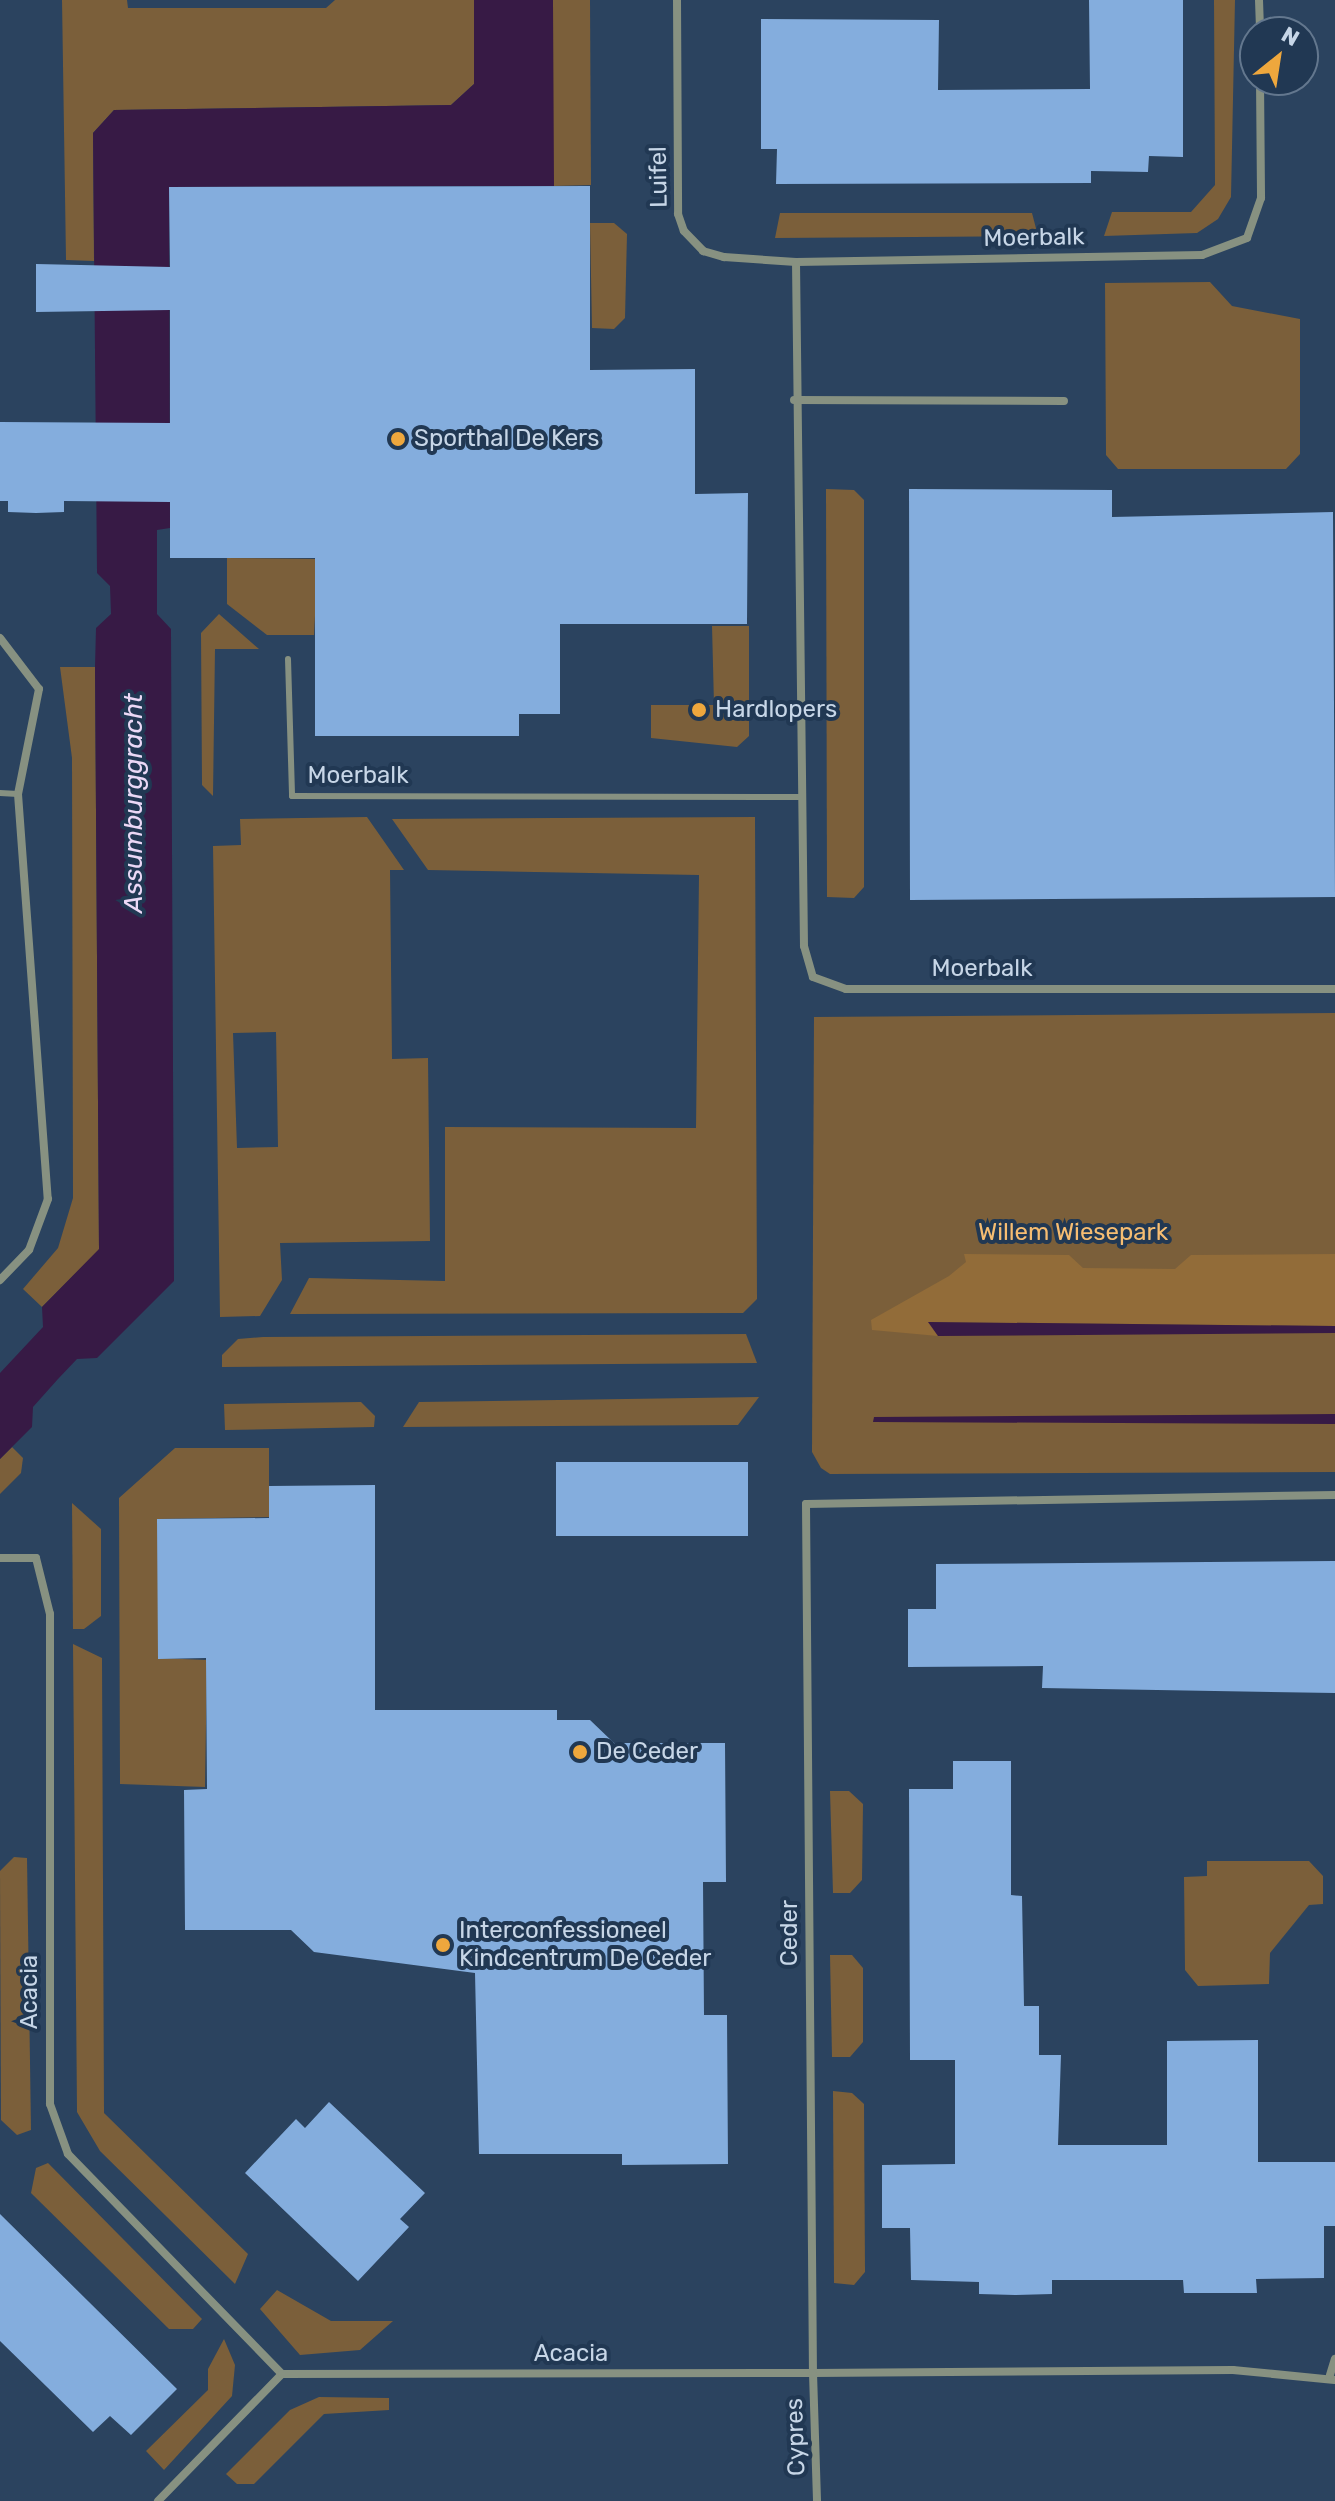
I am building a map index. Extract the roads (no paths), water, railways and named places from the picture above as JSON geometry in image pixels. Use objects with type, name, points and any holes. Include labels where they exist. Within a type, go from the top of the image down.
[{"type":"street","name":"Luifel","points":[[677,0],[678,214],[684,231],[703,251],[724,257],[796,262]]},
{"type":"street","name":"Moerbalk","points":[[1260,96],[1261,198],[1247,238],[1202,255],[796,262],[794,400],[804,946],[813,977],[846,989],[1335,989]]},
{"type":"street","points":[[794,400],[1064,401]]},
{"type":"street","points":[[0,638],[39,689],[18,794],[48,1199],[29,1250],[0,1280]]},
{"type":"street","name":"Ceder","points":[[813,2373],[806,1504],[1335,1495]]},
{"type":"street","name":"Acacia","points":[[0,1558],[36,1558],[50,1614],[50,2104],[68,2154],[282,2374],[813,2373]]},
{"type":"street","points":[[813,2373],[1333,2377],[1335,2359]]},
{"type":"street","name":"Cypres","points":[[813,2373],[817,2501]]},
{"type":"street","points":[[158,2501],[282,2374]]},
{"type":"lane","name":"Moerbalk","points":[[288,659],[292,796],[801,797]]},
{"type":"lane","points":[[0,793],[18,794]]},
{"type":"water","name":"Assumburggracht","points":[[474,0],[553,0],[554,186],[169,187],[170,528],[157,530],[157,614],[171,629],[174,1281],[97,1358],[77,1359],[33,1407],[32,1427],[0,1459],[0,1373],[43,1327],[42,1307],[99,1249],[95,667],[96,628],[111,614],[110,586],[97,573],[93,133],[114,110],[451,105],[474,84]]},
{"type":"water","points":[[928,1322],[1335,1326],[1335,1333],[938,1336]]},
{"type":"water","points":[[1335,1414],[1335,1424],[873,1422],[874,1417]]},
{"type":"place","name":"Sporthal De Kers","points":[[398,439]]},
{"type":"place","name":"Hardlopers","points":[[699,710]]},
{"type":"place","name":"De Ceder","points":[[580,1752]]},
{"type":"place","name":"Interconfessioneel Kindcentrum De Ceder","points":[[443,1945]]},
{"type":"park label","name":"Willem Wiesepark","points":[[1073,1233]]}]
